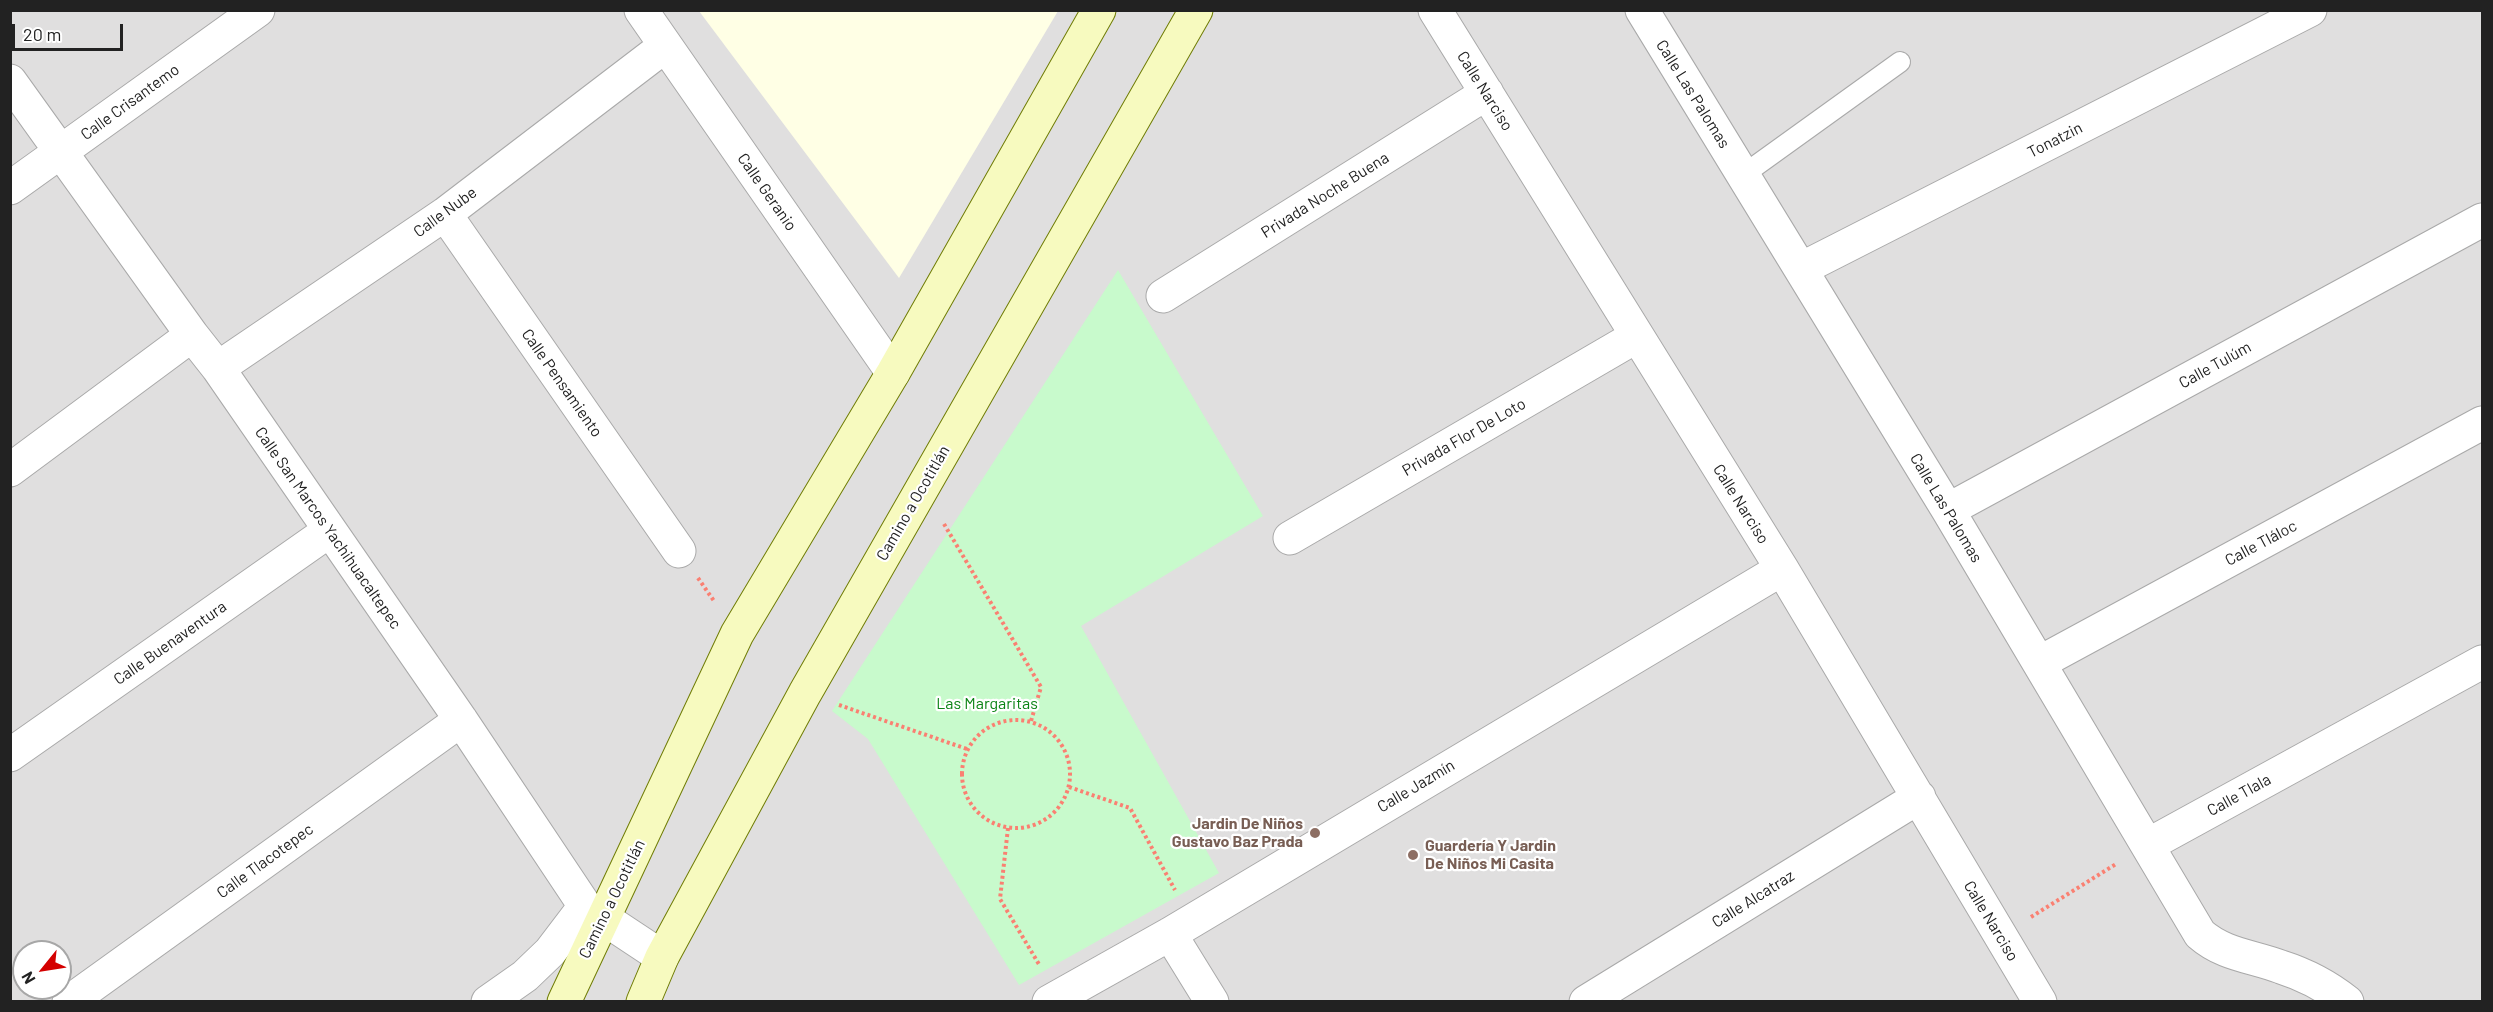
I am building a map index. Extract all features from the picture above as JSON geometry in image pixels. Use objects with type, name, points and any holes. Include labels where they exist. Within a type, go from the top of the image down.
[{"type":"main road","name":"Camino a Ocotitlán","points":[[564,1002],[594,912],[737,634],[893,373],[1099,10]]},
{"type":"main road","name":"Camino a Ocotitlán","points":[[643,1002],[662,957],[805,693],[1196,10]]},
{"type":"street","name":"Calle Crisantemo","points":[[10,188],[258,10]]},
{"type":"street","name":"Calle Geranio","points":[[640,10],[893,373]]},
{"type":"street","name":"Calle Narciso","points":[[1435,10],[1782,569],[2040,1002]]},
{"type":"street","name":"Calle Las Palomas","points":[[1642,10],[1948,510],[2200,934],[2224,951],[2281,967],[2325,985],[2347,1002]]},
{"type":"street","name":"Tonatzin","points":[[1801,269],[2310,10]]},
{"type":"street","name":"Calle Nube","points":[[218,368],[445,214],[665,46]]},
{"type":"street","name":"Calle San Marcos Yachihuacaltepec","points":[[10,81],[192,336],[218,368],[594,912],[662,957]]},
{"type":"street","name":"Privada Noche Buena","points":[[1163,296],[1487,93]]},
{"type":"street","name":"Calle Pensamiento","points":[[445,214],[679,551]]},
{"type":"street","name":"Calle Tulúm","points":[[1948,510],[2482,220]]},
{"type":"street","points":[[10,470],[192,336]]},
{"type":"street","name":"Privada Flor De Loto","points":[[1290,538],[1637,336]]},
{"type":"street","name":"Calle Tláloc","points":[[2039,663],[2482,423]]},
{"type":"street","name":"Calle Buenaventura","points":[[10,755],[329,531]]},
{"type":"street","name":"Calle Jazmín","points":[[1049,1002],[1170,933],[1782,569]]},
{"type":"street","name":"Calle Tlala","points":[[2148,845],[2482,662]]},
{"type":"street","name":"Calle Tlacotepec","points":[[69,1002],[461,720]]},
{"type":"street","name":"Calle Alcatraz","points":[[1586,1002],[1919,797]]},
{"type":"street","points":[[488,1002],[525,976],[594,912]]},
{"type":"street","points":[[1170,933],[1212,1002]]},
{"type":"street","points":[[2281,967],[2296,1002]]},
{"type":"lane","points":[[1743,175],[1900,62]]},
{"type":"path","points":[[922,487],[1041,687],[1031,720]]},
{"type":"path","points":[[679,551],[737,634]]},
{"type":"path","points":[[805,693],[967,749]]},
{"type":"path","points":[[1006,720],[1031,720],[1047,729],[1063,745],[1070,766],[1069,788],[1060,806],[1046,819],[1028,827],[1008,828],[988,820],[972,806],[963,785],[962,764],[967,749],[986,728],[1006,720]]},
{"type":"path","points":[[1069,788],[1130,808],[1176,889],[1167,895]]},
{"type":"path","points":[[1008,828],[1000,899],[1041,968],[1051,962]]},
{"type":"path","points":[[2000,936],[2148,845]]},
{"type":"shaded area","points":[[10,11],[2482,11],[2482,1001],[11,1001]]},
{"type":"shaded area","points":[[699,11],[1058,11],[899,278]]},
{"type":"green space","name":"Las Margaritas","points":[[1118,270],[1263,516],[1081,626],[1219,873],[1019,985],[868,739],[832,711]]},
{"type":"place","name":"Jardin De Niños Gustavo Baz Prada","points":[[1315,833]]},
{"type":"place","name":"Guardería Y Jardin De Niños Mi Casita","points":[[1413,855]]}]
